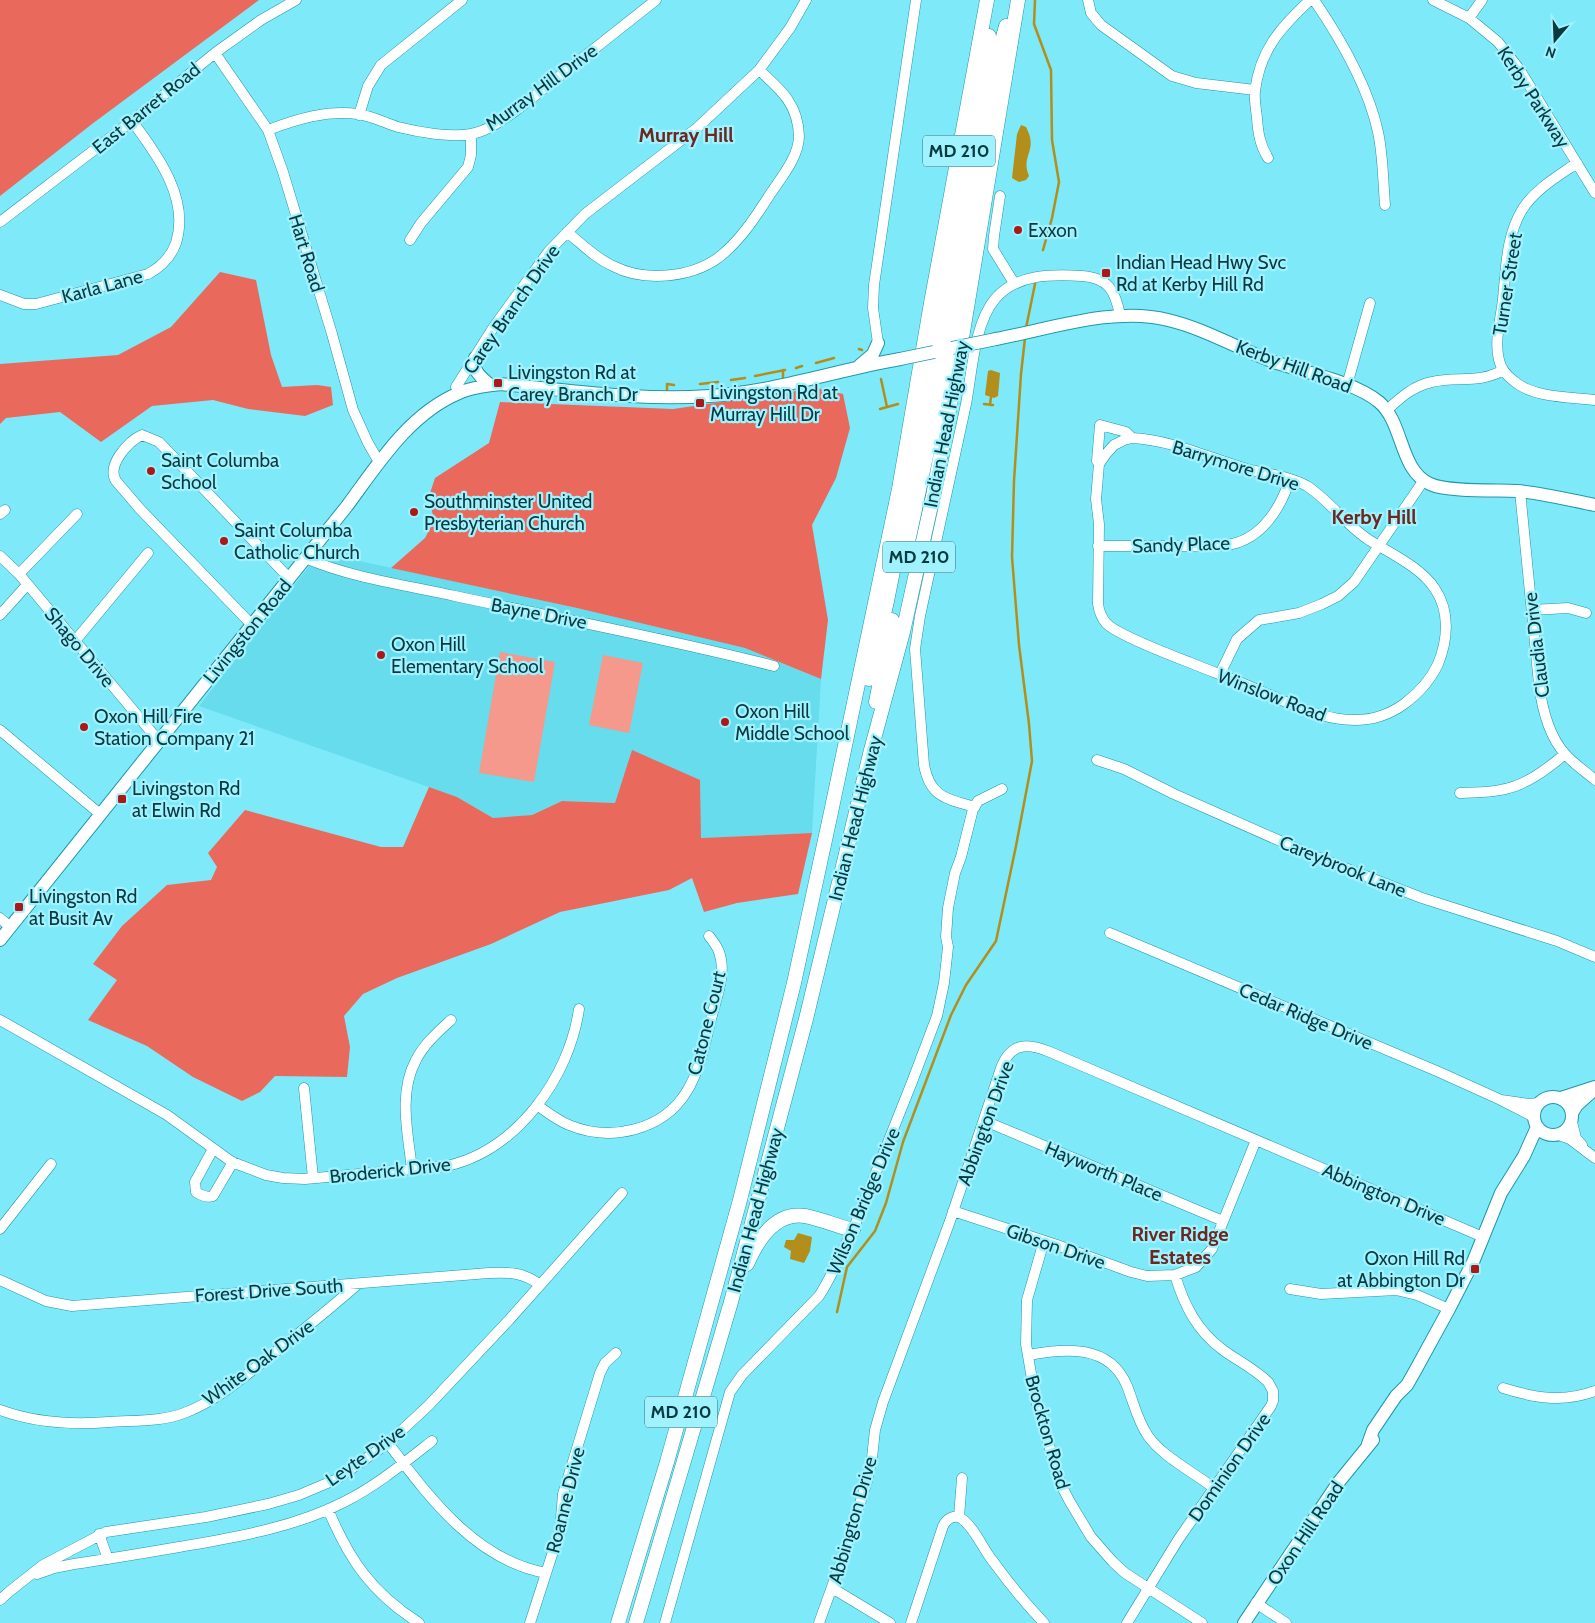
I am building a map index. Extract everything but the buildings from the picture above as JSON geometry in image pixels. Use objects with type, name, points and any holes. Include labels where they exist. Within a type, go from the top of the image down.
[{"type":"highway","name":"Indian Head Highway","points":[[618,1623],[666,1462],[740,1200],[794,983],[899,489],[987,0]]},
{"type":"highway","points":[[871,750],[876,700],[921,484],[943,350],[987,54],[993,0]]},
{"type":"highway","name":"Indian Head Highway","points":[[636,1623],[731,1302],[806,1019],[871,750],[903,632],[935,486],[958,362],[1016,0]]},
{"type":"highway","points":[[830,817],[865,696],[943,350],[998,56],[1016,0]]},
{"type":"highway","points":[[731,1302],[753,1252],[766,1233],[777,1223],[793,1216],[805,1216],[853,1230]]},
{"type":"main road","name":"Kerby Hill Road","points":[[943,350],[1104,317],[1120,315],[1147,316],[1168,320],[1271,360],[1347,385],[1369,395],[1386,410],[1412,466],[1424,480]]},
{"type":"main road","points":[[856,368],[873,354],[878,343],[887,353],[900,359]]},
{"type":"main road","name":"Livingston Road","points":[[0,940],[380,462],[417,420],[432,408],[459,392],[490,385],[629,396],[684,398],[744,392],[943,350]]},
{"type":"main road","points":[[475,358],[474,364],[478,375],[490,385]]},
{"type":"main road","points":[[1424,480],[1429,484],[1444,488],[1520,491],[1595,505]]},
{"type":"main road","points":[[1595,1088],[1577,1105],[1565,1132],[1556,1135],[1547,1134],[1536,1122],[1534,1112],[1539,1103],[1546,1098],[1561,1098],[1595,1088]]},
{"type":"main road","points":[[1561,1098],[1568,1104],[1572,1117]]},
{"type":"main road","name":"Oxon Hill Road","points":[[1244,1623],[1338,1483],[1368,1444],[1381,1433],[1404,1399],[1407,1386],[1450,1310],[1473,1262],[1501,1193],[1524,1156],[1536,1122]]},
{"type":"main road","name":"Oxon Hill Road","points":[[1524,1156],[1542,1140],[1556,1135]]},
{"type":"street","name":"East Barret Road","points":[[0,222],[132,121],[215,53],[261,20],[296,0]]},
{"type":"street","points":[[360,115],[368,86],[380,65],[462,0]]},
{"type":"street","name":"Murray Hill Drive","points":[[268,130],[294,120],[316,115],[341,113],[360,115],[412,130],[446,134],[471,134],[490,127],[512,113],[656,0]]},
{"type":"street","name":"Carey Branch Drive","points":[[459,392],[456,387],[493,328],[536,267],[584,214],[697,128],[759,70],[790,28],[806,0]]},
{"type":"street","points":[[878,343],[873,308],[874,285],[916,0]]},
{"type":"street","points":[[1088,0],[1089,8],[1097,22],[1170,75],[1196,84],[1255,90]]},
{"type":"street","points":[[1268,158],[1262,149],[1259,138],[1255,90],[1262,64],[1273,39],[1285,24],[1310,0]]},
{"type":"street","points":[[1314,0],[1349,59],[1370,104],[1380,146],[1385,205]]},
{"type":"street","name":"Kerby Parkway","points":[[1433,0],[1469,18],[1498,42],[1513,60],[1595,193]]},
{"type":"street","points":[[1469,18],[1482,0]]},
{"type":"street","name":"Hart Road","points":[[215,53],[268,130],[283,172],[353,410],[368,443],[380,462]]},
{"type":"street","points":[[568,232],[587,249],[609,264],[638,274],[657,276],[692,271],[724,253],[736,241],[762,207],[791,162],[799,140],[797,120],[790,102],[782,90],[759,70]]},
{"type":"street","name":"Karla Lane","points":[[0,295],[24,304],[36,304],[148,274],[159,268],[169,256],[174,247],[179,228],[180,211],[165,171],[132,121]]},
{"type":"street","points":[[410,240],[427,216],[468,167],[472,155],[471,134]]},
{"type":"street","name":"Turner Street","points":[[1503,370],[1499,360],[1498,338],[1505,272],[1516,223],[1522,210],[1538,192],[1577,163]]},
{"type":"street","points":[[1000,196],[993,249],[1014,283]]},
{"type":"street","points":[[1002,789],[978,801],[974,807],[947,799],[932,789],[924,765],[915,649],[979,331],[983,318],[994,300],[1014,283],[1039,276],[1091,276],[1098,279],[1110,288],[1117,300],[1120,315]]},
{"type":"street","points":[[1347,385],[1370,304]]},
{"type":"street","points":[[1386,410],[1404,395],[1423,384],[1441,380],[1474,380],[1495,375],[1503,370],[1519,385],[1530,390],[1595,400]]},
{"type":"street","name":"Barrymore Drive","points":[[1100,425],[1126,432],[1132,438]]},
{"type":"street","name":"Winslow Road","points":[[1100,425],[1096,499],[1099,524],[1099,609],[1105,622],[1119,632],[1311,712],[1341,720],[1381,717],[1416,696],[1433,674],[1444,649],[1446,630],[1443,606],[1437,592],[1425,578],[1380,546]]},
{"type":"street","points":[[252,624],[140,509],[116,481],[113,476],[114,468],[125,448],[134,439],[142,435],[159,442],[289,578]]},
{"type":"street","name":"Barrymore Drive","points":[[1099,464],[1114,445],[1132,438],[1147,439],[1248,469],[1290,479],[1310,488],[1354,528],[1380,546]]},
{"type":"street","name":"Sandy Place","points":[[1098,546],[1212,546],[1238,542],[1262,528],[1282,502],[1290,479]]},
{"type":"street","points":[[1220,674],[1234,644],[1259,620],[1299,613],[1322,604],[1338,596],[1354,582],[1424,480]]},
{"type":"street","name":"Claudia Drive","points":[[1520,491],[1539,684],[1543,705],[1549,725],[1565,754],[1595,780]]},
{"type":"street","points":[[19,574],[78,514]]},
{"type":"street","points":[[75,641],[148,553]]},
{"type":"street","name":"Shago Drive","points":[[0,556],[19,574],[158,740]]},
{"type":"street","name":"Bayne Drive","points":[[305,558],[341,571],[492,604],[578,620],[774,666]]},
{"type":"street","points":[[0,615],[27,585]]},
{"type":"street","points":[[1532,610],[1568,608],[1586,612]]},
{"type":"street","points":[[0,730],[100,814]]},
{"type":"street","points":[[1460,793],[1499,791],[1516,786],[1539,774],[1565,754]]},
{"type":"street","name":"Careybrook Lane","points":[[1098,760],[1124,768],[1174,794],[1314,856],[1422,898],[1557,941],[1595,957]]},
{"type":"street","name":"Wilson Bridge Drive","points":[[665,1623],[730,1392],[742,1375],[819,1296],[828,1283],[853,1230],[935,1020],[944,982],[948,947],[946,937],[948,908],[955,873],[974,807]]},
{"type":"street","points":[[0,918],[10,927]]},
{"type":"street","name":"Cedar Ridge Drive","points":[[1110,932],[1501,1100],[1536,1122]]},
{"type":"street","name":"Catone Court","points":[[537,1105],[570,1126],[593,1132],[609,1133],[640,1128],[662,1117],[676,1105],[686,1093],[696,1071],[718,990],[721,958],[719,950],[709,936]]},
{"type":"street","name":"Broderick Drive","points":[[0,1020],[167,1115],[233,1162],[254,1171],[292,1179],[447,1166],[473,1158],[507,1136],[537,1105],[563,1064],[574,1034],[579,1009]]},
{"type":"street","points":[[412,1169],[405,1103],[409,1077],[420,1053],[427,1043],[451,1020]]},
{"type":"street","name":"Abbington Drive","points":[[819,1623],[847,1545],[868,1475],[875,1430],[882,1402],[953,1211],[1004,1061],[1014,1050],[1030,1045],[1050,1052],[1483,1237]]},
{"type":"street","points":[[304,1088],[313,1178]]},
{"type":"street","name":"Cedar Ridge Drive","points":[[1501,1100],[1529,1104],[1539,1103]]},
{"type":"street","points":[[1572,1117],[1576,1138],[1585,1150]]},
{"type":"street","name":"Hayworth Place","points":[[985,1121],[1223,1221]]},
{"type":"street","points":[[1556,1135],[1570,1139],[1595,1158]]},
{"type":"street","name":"Gibson Drive","points":[[953,1211],[1140,1274],[1175,1275],[1191,1270],[1204,1260],[1214,1244],[1256,1140]]},
{"type":"street","points":[[213,1149],[196,1178],[194,1187],[196,1192],[204,1197],[209,1198],[213,1196],[233,1162]]},
{"type":"street","points":[[0,1230],[52,1164]]},
{"type":"street","name":"Leyte Drive","points":[[0,1600],[44,1565],[99,1534],[123,1528],[229,1513],[283,1500],[337,1479],[388,1443],[428,1406],[622,1193]]},
{"type":"street","name":"Brockton Road","points":[[1044,1241],[1027,1300],[1026,1335],[1035,1397],[1057,1477],[1066,1496],[1102,1552],[1119,1569],[1202,1623]]},
{"type":"street","name":"Forest Drive South","points":[[0,1280],[46,1301],[72,1306],[489,1273],[512,1272],[529,1278],[540,1285]]},
{"type":"street","name":"Dominion Drive","points":[[1127,1623],[1148,1588],[1273,1401],[1271,1384],[1221,1349],[1203,1331],[1186,1306],[1175,1275]]},
{"type":"street","name":"White Oak Drive","points":[[0,1410],[44,1421],[84,1424],[145,1420],[184,1413],[211,1400],[237,1382],[324,1314],[358,1284]]},
{"type":"street","points":[[1290,1289],[1321,1294],[1396,1290],[1417,1295],[1450,1310]]},
{"type":"street","points":[[1028,1355],[1077,1350],[1097,1355],[1111,1363],[1123,1378],[1140,1422],[1152,1441],[1165,1453],[1214,1488]]},
{"type":"street","name":"Roanne Drive","points":[[530,1623],[562,1524],[561,1506],[563,1494],[600,1373],[606,1363],[616,1353]]},
{"type":"street","points":[[1503,1388],[1538,1398],[1571,1398],[1595,1391]]},
{"type":"street","name":"Leyte Drive","points":[[26,1578],[54,1568],[258,1533],[346,1501],[403,1464],[432,1441]]},
{"type":"street","points":[[388,1443],[445,1514],[470,1536],[514,1564],[546,1573]]},
{"type":"street","points":[[957,1517],[962,1478]]},
{"type":"street","points":[[328,1509],[342,1542],[361,1571],[388,1600],[419,1623]]},
{"type":"street","points":[[911,1623],[943,1526],[947,1520],[957,1517]]},
{"type":"street","points":[[957,1517],[969,1525],[996,1566],[1025,1603],[1044,1623]]},
{"type":"street","points":[[99,1534],[108,1559]]},
{"type":"street","points":[[832,1588],[890,1623]]},
{"type":"street","points":[[1256,1603],[1286,1623]]},
{"type":"shaded area","points":[[0,0],[259,0],[92,124],[0,196]]},
{"type":"shaded area","points":[[1021,125],[1026,127],[1031,142],[1027,163],[1029,176],[1026,180],[1019,182],[1012,178],[1017,134]]},
{"type":"shaded area","points":[[220,272],[256,280],[271,355],[282,387],[317,385],[331,387],[333,405],[305,416],[248,409],[213,400],[152,406],[101,442],[60,412],[6,418],[0,424],[0,364],[118,355],[171,327]]},
{"type":"shaded area","points":[[988,371],[1000,373],[998,396],[994,398],[985,395]]},
{"type":"shaded area","points":[[817,388],[843,394],[850,428],[836,478],[812,525],[828,620],[821,679],[745,648],[577,608],[391,568],[425,538],[434,521],[429,496],[435,478],[489,443],[500,402],[673,409]]},
{"type":"shaded area","points":[[321,551],[577,608],[745,648],[821,679],[812,833],[701,838],[632,750],[615,803],[562,801],[532,815],[493,818],[457,797],[199,706]]},
{"type":"shaded area","points":[[500,652],[555,662],[534,782],[479,773]]},
{"type":"shaded area","points":[[603,655],[643,663],[629,733],[589,725]]},
{"type":"shaded area","points":[[632,750],[700,780],[701,838],[812,833],[798,894],[737,903],[704,912],[692,878],[669,890],[560,912],[491,944],[397,978],[363,994],[344,1016],[350,1047],[347,1077],[275,1076],[260,1092],[242,1101],[193,1077],[147,1046],[88,1020],[117,980],[93,964],[122,926],[167,885],[211,880],[217,867],[208,853],[245,810],[381,847],[403,847],[429,787],[457,797],[493,818],[532,815],[562,801],[615,803]]},
{"type":"shaded area","points":[[798,1233],[812,1237],[810,1251],[804,1263],[790,1259],[791,1251],[784,1247],[786,1240],[794,1240]]},
{"type":"waterway","points":[[1035,0],[1034,24],[1051,70],[1052,140],[1059,182],[1043,250]]},
{"type":"waterway","points":[[1026,328],[1035,284]]},
{"type":"waterway","points":[[837,1312],[847,1267],[875,1231],[886,1203],[903,1142],[951,1015],[966,985],[996,941],[1016,846],[1032,761],[1019,645],[1012,557],[1014,481],[1025,338]]},
{"type":"waterway","points":[[816,363],[834,358]]},
{"type":"waterway","points":[[796,368],[802,366]]},
{"type":"waterway","points":[[783,370],[783,378]]},
{"type":"waterway","points":[[755,376],[785,370]]},
{"type":"waterway","points":[[731,380],[745,378]]},
{"type":"waterway","points":[[881,379],[887,407]]},
{"type":"waterway","points":[[700,384],[718,382]]},
{"type":"waterway","points":[[667,391],[667,384],[674,385]]},
{"type":"waterway","points":[[990,405],[991,397]]},
{"type":"waterway","points":[[880,409],[898,404]]},
{"type":"waterway","points":[[984,404],[993,405]]},
{"type":"place","name":"Exxon","points":[[1018,230]]},
{"type":"place","name":"Indian Head Hwy Svc Rd at Kerby Hill Rd","points":[[1106,273]]},
{"type":"place","name":"Livingston Rd at Carey Branch Dr","points":[[498,383]]},
{"type":"place","name":"Livingston Rd at Murray Hill Dr","points":[[700,403]]},
{"type":"place","name":"Saint Columba School","points":[[151,471]]},
{"type":"place","name":"Southminster United Presbyterian Church","points":[[414,512]]},
{"type":"place","name":"Saint Columba Catholic Church","points":[[224,541]]},
{"type":"place","name":"Oxon Hill Elementary School","points":[[381,655]]},
{"type":"place","name":"Oxon Hill Middle School","points":[[725,722]]},
{"type":"place","name":"Oxon Hill Fire Station Company 21","points":[[84,727]]},
{"type":"place","name":"Livingston Rd at Elwin Rd","points":[[122,799]]},
{"type":"place","name":"Livingston Rd at Busit Av","points":[[19,907]]},
{"type":"place","name":"Oxon Hill Rd at Abbington Dr","points":[[1475,1269]]},
{"type":"district","name":"Murray Hill","points":[[686,135]]},
{"type":"district","name":"Kerby Hill","points":[[1374,517]]},
{"type":"district","name":"River Ridge Estates","points":[[1180,1246]]}]
